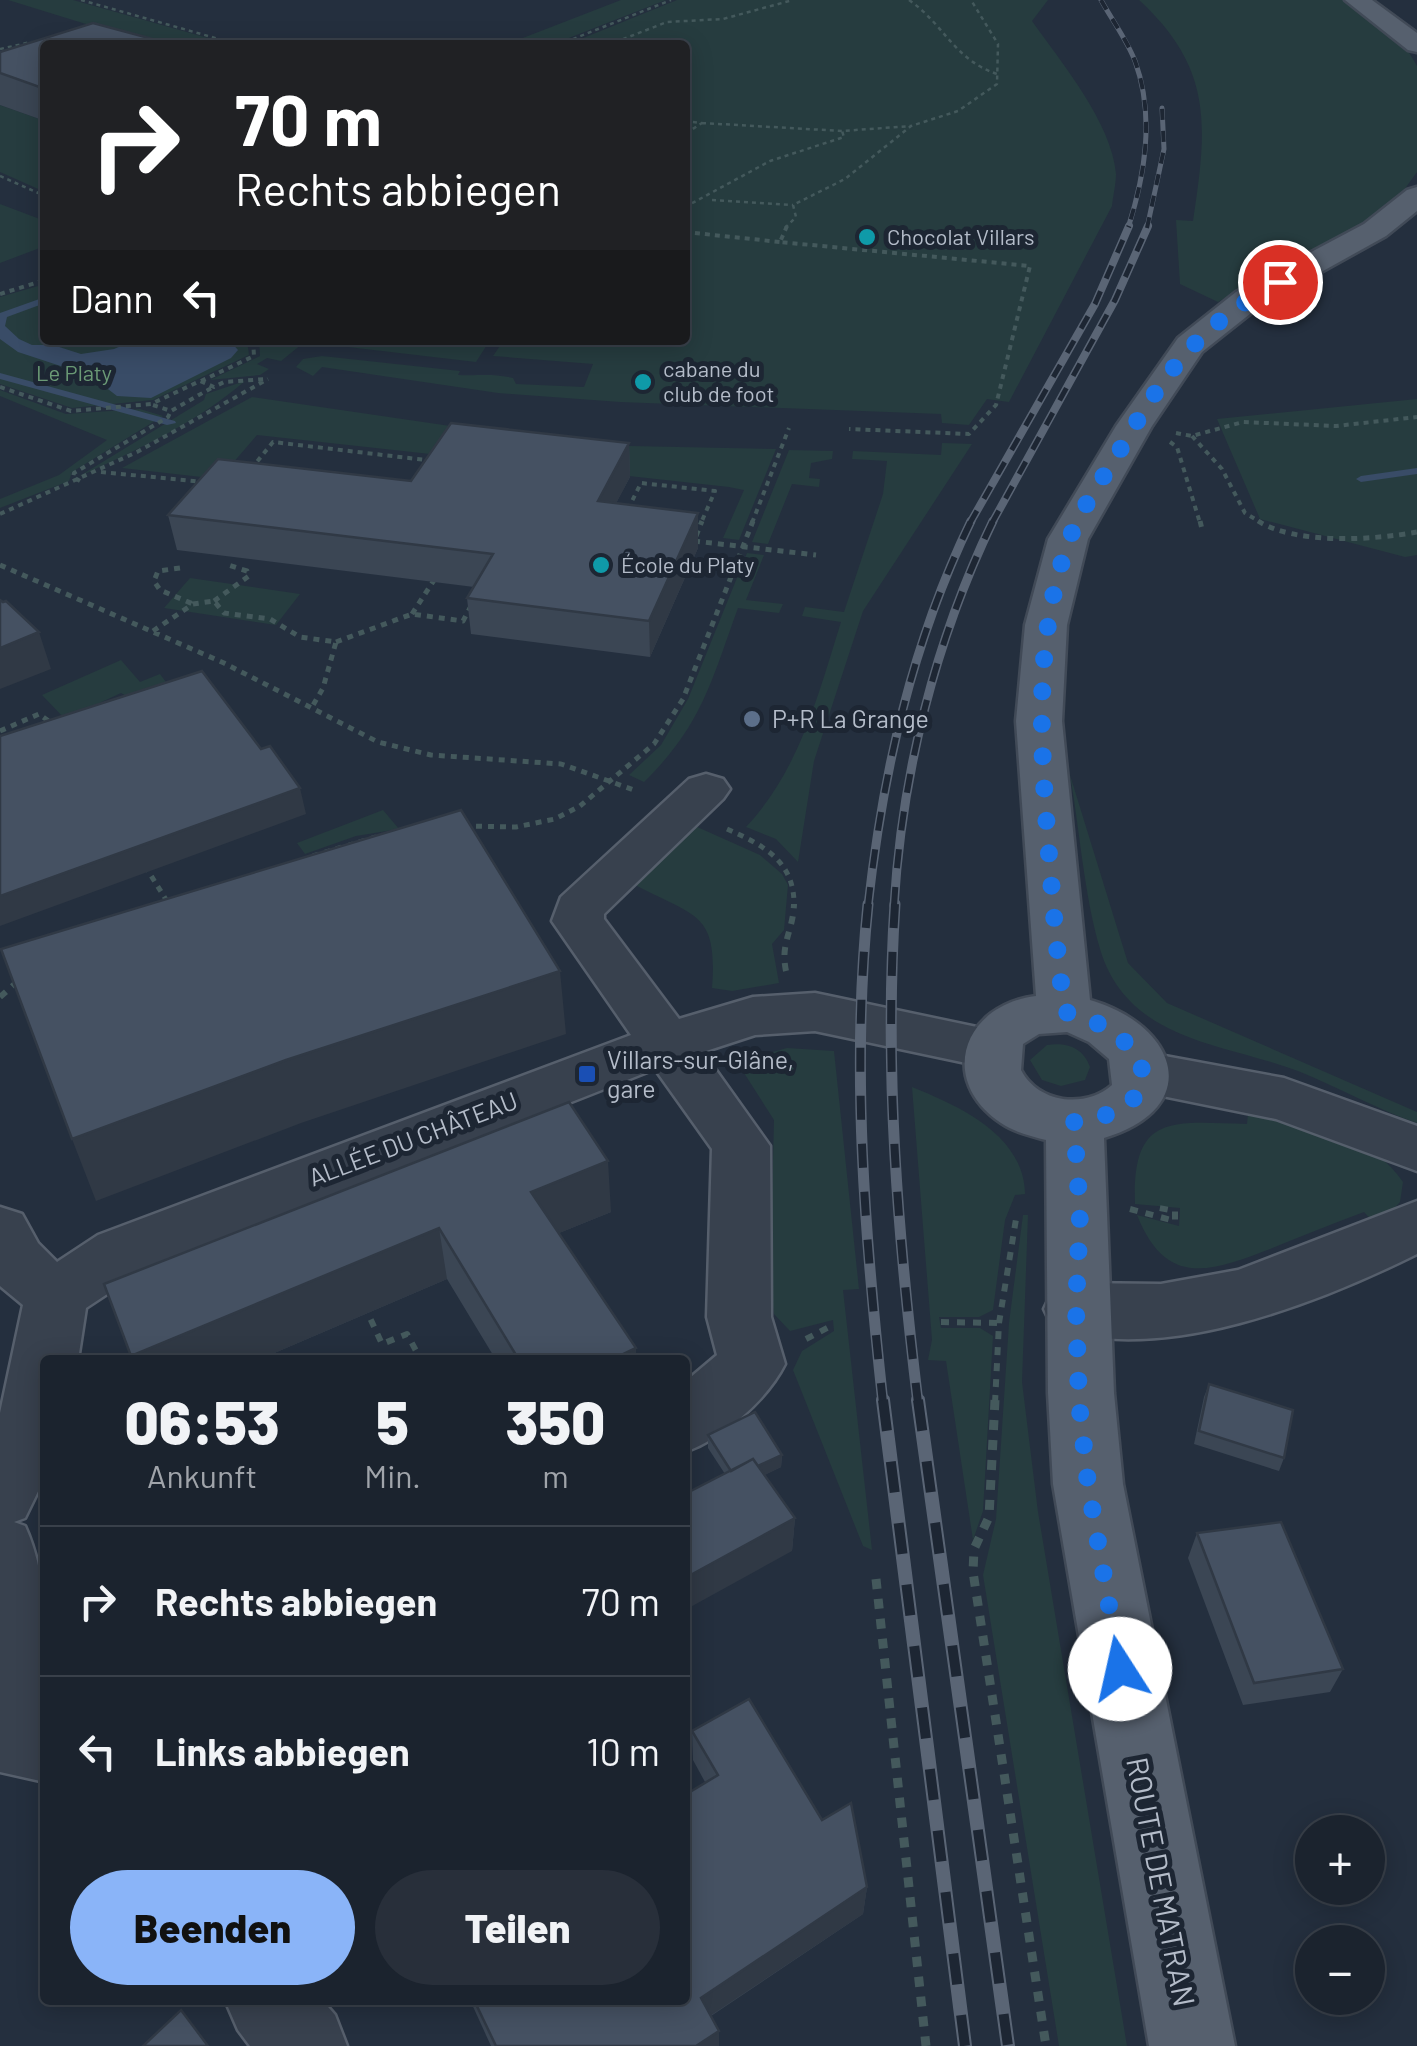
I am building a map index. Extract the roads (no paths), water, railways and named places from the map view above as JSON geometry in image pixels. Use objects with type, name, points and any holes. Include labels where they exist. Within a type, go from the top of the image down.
[{"type":"main road","points":[[1357,0],[1417,45]]},
{"type":"main road","points":[[1065,1012],[1056,947],[1039,722],[1046,625],[1068,539],[1132,429],[1190,345],[1248,299],[1375,230],[1417,196]]},
{"type":"main road","points":[[1065,1012],[1106,1024],[1128,1042],[1142,1072],[1140,1090],[1127,1106],[1103,1118],[1074,1122],[1038,1116],[1008,1098],[990,1069],[990,1048],[1002,1029],[1019,1018],[1065,1012]]},
{"type":"main road","name":"ROUTE DE MATRAN","points":[[1074,1122],[1080,1214],[1076,1308],[1079,1402],[1088,1484],[1192,2046]]},
{"type":"street","points":[[690,1419],[752,1364],[738,1317],[741,1146],[578,920],[579,909],[694,799]]},
{"type":"street","name":"ALLÉE DU CHÂTEAU","points":[[58,1294],[120,1253],[666,1043],[754,1016],[816,1012],[990,1048]]},
{"type":"street","points":[[1142,1072],[1284,1099],[1417,1149]]},
{"type":"street","points":[[1076,1308],[1123,1315],[1220,1304],[1392,1239],[1417,1225]]},
{"type":"street","points":[[0,1231],[8,1253],[28,1278],[58,1294],[47,1355]]},
{"type":"street","points":[[0,1496],[34,1423],[40,1391]]},
{"type":"street","points":[[0,1549],[7,1576],[9,1633],[0,1707]]},
{"type":"street","points":[[0,1734],[40,1743]]},
{"type":"street","points":[[272,2005],[304,2046]]},
{"type":"water","points":[[40,299],[40,305],[7,317],[5,326],[32,345],[53,345],[81,354],[123,345],[234,345],[238,350],[231,358],[151,398],[117,396],[91,376],[18,352],[0,339],[0,313]]},
{"type":"waterway","points":[[0,376],[171,423]]},
{"type":"waterway","points":[[1361,479],[1417,471]]},
{"type":"railway","points":[[1101,0],[1132,53],[1145,103],[1143,166],[1128,228]]},
{"type":"railway","points":[[1147,228],[1164,149],[1162,108]]},
{"type":"railway","points":[[970,522],[1095,304],[1129,226]]},
{"type":"railway","points":[[993,522],[1115,300],[1148,226]]},
{"type":"railway","points":[[868,906],[882,806],[903,709],[932,614],[970,522]]},
{"type":"railway","points":[[894,906],[905,807],[925,709],[954,613],[993,522]]},
{"type":"railway","points":[[868,904],[861,1028],[862,1154],[883,1403]]},
{"type":"railway","points":[[895,904],[892,1092],[904,1278],[918,1403]]},
{"type":"railway","points":[[883,1400],[965,2046]]},
{"type":"railway","points":[[918,1400],[1008,2046]]},
{"type":"place","name":"Chocolat Villars","points":[[867,237]]},
{"type":"place","name":"cabane du club de foot","points":[[643,382]]},
{"type":"place","name":"École du Platy","points":[[601,565]]},
{"type":"place","name":"P+R La Grange","points":[[752,719]]},
{"type":"place","name":"Villars-sur-Glâne, gare","points":[[587,1074]]},
{"type":"park label","name":"Le Platy","points":[[74,373]]}]
